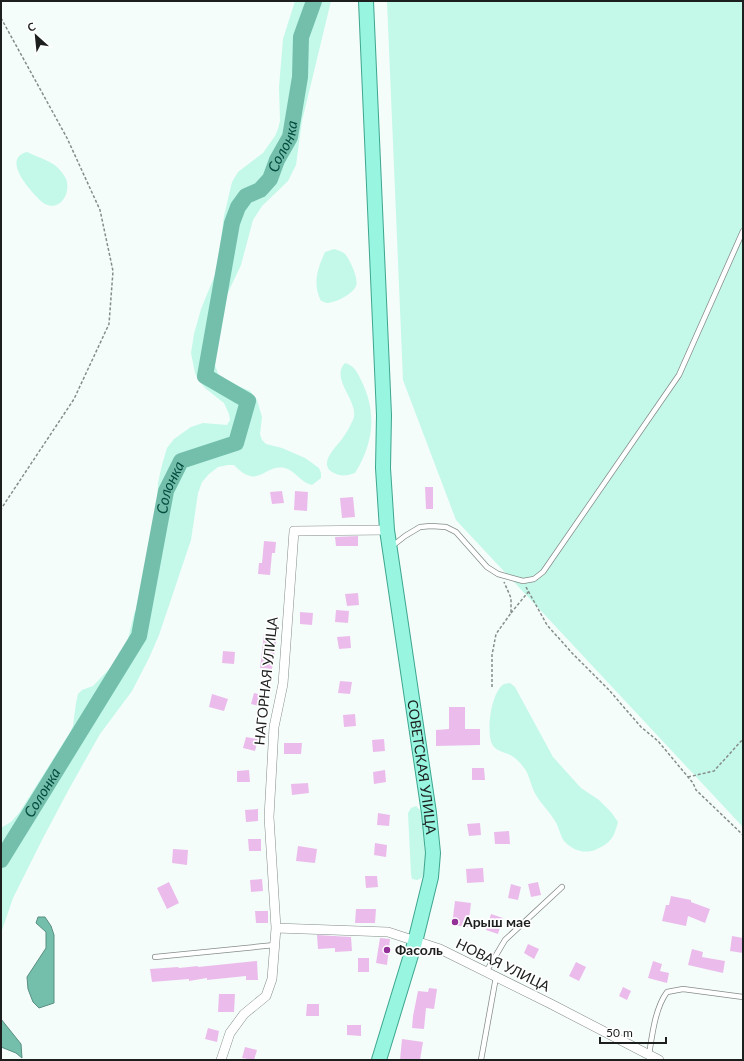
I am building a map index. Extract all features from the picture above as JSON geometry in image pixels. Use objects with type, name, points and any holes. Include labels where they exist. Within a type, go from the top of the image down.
[{"type":"main road","name":"СОВЕТСКАЯ УЛИЦА","points":[[366,1],[384,415],[383,468],[387,530],[429,813],[433,853],[431,877],[415,942],[379,1060]]},
{"type":"street","name":"НАГОРНАЯ УЛИЦА","points":[[276,928],[269,817],[274,727],[283,684],[294,531],[387,530]]},
{"type":"street","name":"НОВАЯ УЛИЦА","points":[[276,928],[388,932],[440,949],[659,1060]]},
{"type":"street","points":[[221,1060],[230,1033],[244,1014],[266,996],[272,979],[276,928]]},
{"type":"lane","points":[[390,548],[405,536],[420,527],[446,527],[456,532],[487,567],[498,574],[523,581],[534,579],[543,572],[679,375],[743,231]]},
{"type":"lane","points":[[486,972],[505,940],[562,887]]},
{"type":"lane","points":[[155,957],[274,945]]},
{"type":"lane","points":[[481,1060],[496,977]]},
{"type":"lane","points":[[649,1055],[654,1024],[663,997],[667,992],[683,989],[743,997]]},
{"type":"path","points":[[1,18],[67,138],[100,210],[113,272],[109,324],[74,399],[1,509]]},
{"type":"path","points":[[498,574],[506,585],[510,598],[511,612]]},
{"type":"path","points":[[523,581],[546,625],[609,690],[640,727],[658,741],[688,777],[696,790],[743,835]]},
{"type":"path","points":[[492,687],[492,655],[496,634],[511,612],[529,591]]},
{"type":"path","points":[[688,777],[714,771],[743,738]]},
{"type":"shaded area","points":[[295,1],[331,1],[302,121],[296,165],[288,181],[262,206],[253,220],[241,265],[224,301],[212,348],[213,360],[219,376],[223,380],[250,391],[257,400],[262,417],[260,434],[262,440],[266,444],[282,448],[305,458],[319,468],[321,478],[312,485],[308,484],[285,468],[271,470],[261,475],[249,476],[234,465],[228,465],[218,467],[202,482],[198,493],[191,540],[159,635],[149,658],[132,691],[100,734],[69,789],[13,898],[1,933],[1,828],[11,822],[19,813],[69,734],[73,726],[78,694],[82,690],[93,686],[114,664],[128,639],[134,614],[145,591],[150,570],[157,507],[158,483],[167,448],[174,439],[191,427],[203,423],[227,425],[230,420],[224,403],[205,388],[198,380],[191,353],[194,334],[201,309],[217,270],[224,216],[232,182],[238,172],[263,153],[278,129],[280,121],[279,87],[283,39]]},
{"type":"shaded area","points":[[387,1],[743,1],[743,827],[456,520],[403,380]]},
{"type":"shaded area","points":[[27,152],[54,165],[64,176],[67,182],[66,193],[61,202],[57,205],[47,205],[42,202],[26,184],[17,169],[19,156]]},
{"type":"shaded area","points":[[334,249],[345,254],[354,270],[357,283],[348,295],[330,303],[326,303],[321,301],[316,282],[320,264],[325,252]]},
{"type":"shaded area","points":[[345,363],[351,365],[355,369],[366,392],[371,416],[371,427],[366,450],[355,473],[344,476],[332,472],[328,468],[327,464],[330,455],[345,434],[354,417],[352,403],[340,375],[341,369]]},
{"type":"shaded area","points":[[510,683],[515,687],[553,757],[581,788],[599,800],[611,812],[618,822],[611,839],[602,847],[588,852],[579,851],[567,844],[564,841],[553,818],[536,795],[525,769],[514,757],[499,750],[492,744],[490,738],[490,721],[493,703],[500,688],[504,684]]},
{"type":"shaded area","points":[[416,806],[422,815],[426,867],[422,878],[417,880],[412,879],[411,874],[408,813],[411,808]]},
{"type":"shaded area","points":[[38,917],[45,917],[51,926],[54,935],[54,1003],[39,1008],[33,1002],[28,989],[27,977],[46,948],[46,932],[36,923]]},
{"type":"shaded area","points":[[1,1019],[21,1044],[22,1058],[16,1053],[1,1047]]},
{"type":"building","points":[[425,487],[433,487],[433,509],[426,509]]},
{"type":"building","points":[[282,491],[284,503],[272,504],[270,492]]},
{"type":"building","points":[[295,491],[308,492],[307,511],[294,510]]},
{"type":"building","points":[[353,497],[355,517],[342,518],[340,498]]},
{"type":"building","points":[[358,536],[358,546],[336,546],[335,537]]},
{"type":"building","points":[[264,541],[276,542],[275,553],[272,553],[270,575],[258,574],[259,563],[262,563]]},
{"type":"building","points":[[358,593],[359,605],[347,606],[345,594]]},
{"type":"building","points":[[336,610],[349,611],[348,623],[335,622]]},
{"type":"building","points":[[300,612],[313,613],[312,625],[300,624]]},
{"type":"building","points":[[264,635],[277,636],[272,669],[260,668]]},
{"type":"building","points":[[350,636],[351,648],[339,649],[337,637]]},
{"type":"building","points":[[223,651],[235,652],[234,664],[222,663]]},
{"type":"building","points":[[340,681],[352,682],[350,694],[338,693]]},
{"type":"building","points":[[254,693],[266,696],[263,707],[251,704]]},
{"type":"building","points":[[212,694],[228,699],[224,711],[209,707]]},
{"type":"building","points":[[449,707],[465,707],[465,729],[480,729],[480,745],[436,746],[436,730],[449,729]]},
{"type":"building","points":[[355,714],[356,726],[344,727],[343,715]]},
{"type":"building","points":[[246,737],[258,739],[255,751],[243,748]]},
{"type":"building","points":[[384,739],[385,751],[373,752],[372,740]]},
{"type":"building","points":[[284,743],[302,743],[301,754],[284,754]]},
{"type":"building","points":[[472,768],[484,768],[485,780],[472,780]]},
{"type":"building","points":[[249,770],[250,782],[237,782],[237,771]]},
{"type":"building","points":[[385,770],[386,782],[374,784],[373,772]]},
{"type":"building","points":[[308,783],[309,793],[292,795],[291,784]]},
{"type":"building","points":[[258,809],[258,821],[246,822],[245,810]]},
{"type":"building","points":[[378,813],[390,815],[389,826],[377,825]]},
{"type":"building","points":[[480,823],[481,835],[469,836],[467,824]]},
{"type":"building","points":[[509,831],[510,844],[495,844],[494,832]]},
{"type":"building","points":[[248,839],[261,839],[261,851],[249,851]]},
{"type":"building","points":[[375,843],[387,845],[386,857],[374,855]]},
{"type":"building","points":[[298,846],[317,849],[315,863],[296,861]]},
{"type":"building","points":[[173,849],[188,850],[187,865],[172,863]]},
{"type":"building","points":[[483,868],[484,882],[467,883],[466,869]]},
{"type":"building","points":[[365,876],[377,876],[378,887],[366,888]]},
{"type":"building","points":[[262,879],[263,891],[251,892],[250,880]]},
{"type":"building","points":[[169,882],[179,903],[167,909],[157,888]]},
{"type":"building","points":[[538,882],[541,895],[531,897],[528,884]]},
{"type":"building","points":[[511,884],[521,887],[518,900],[508,898]]},
{"type":"building","points":[[671,896],[691,900],[691,902],[710,909],[705,923],[688,916],[686,926],[662,921],[666,905],[669,905]]},
{"type":"building","points":[[455,901],[471,903],[468,927],[452,925]]},
{"type":"building","points":[[356,909],[376,909],[375,923],[355,923]]},
{"type":"building","points":[[255,911],[268,911],[268,923],[256,923]]},
{"type":"building","points":[[491,914],[503,918],[498,934],[486,930]]},
{"type":"building","points":[[317,935],[351,937],[352,951],[335,952],[335,948],[318,949]]},
{"type":"building","points":[[732,936],[743,938],[743,953],[730,951]]},
{"type":"building","points":[[380,938],[390,939],[387,965],[376,963]]},
{"type":"building","points":[[528,944],[539,949],[534,959],[524,953]]},
{"type":"building","points":[[692,949],[703,952],[702,957],[725,961],[723,973],[688,965]]},
{"type":"building","points":[[358,958],[369,958],[369,972],[358,972]]},
{"type":"building","points":[[257,961],[258,980],[246,980],[246,976],[207,980],[207,978],[189,981],[189,979],[152,982],[150,969],[198,967]]},
{"type":"building","points":[[653,961],[662,964],[660,971],[669,973],[667,983],[648,978]]},
{"type":"building","points":[[576,962],[586,967],[579,981],[569,976]]},
{"type":"building","points":[[623,987],[631,991],[627,1000],[619,996]]},
{"type":"building","points":[[429,988],[437,989],[434,1009],[426,1008],[424,1029],[412,1028],[418,991],[428,992]]},
{"type":"building","points":[[219,994],[235,994],[234,1012],[218,1012]]},
{"type":"building","points":[[307,1004],[319,1004],[319,1016],[306,1016]]},
{"type":"building","points":[[347,1025],[361,1025],[361,1036],[347,1035]]},
{"type":"building","points":[[208,1028],[219,1031],[217,1042],[205,1039]]},
{"type":"building","points":[[402,1039],[423,1042],[420,1060],[400,1060]]},
{"type":"building","points":[[245,1047],[257,1050],[254,1060],[242,1058]]},
{"type":"waterway","name":"Солонка","points":[[1,860],[139,636],[166,491],[181,461],[236,443],[248,401],[205,376],[232,223],[238,207],[246,196],[260,190],[270,179],[277,160],[290,137],[300,77],[301,37],[314,1]]},
{"type":"place","name":"Арыш мае","points":[[455,922]]},
{"type":"place","name":"Фасоль","points":[[387,950]]}]
